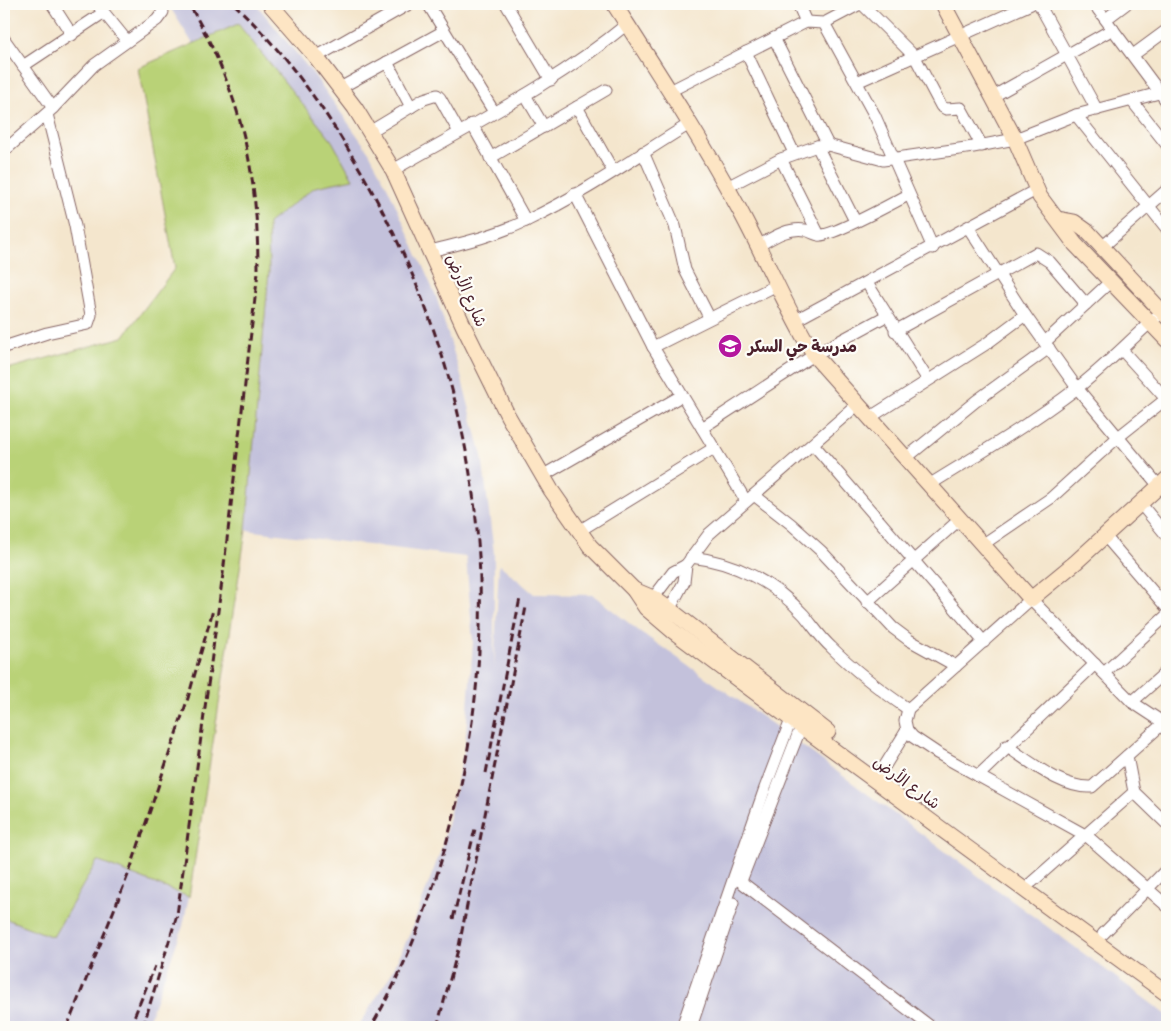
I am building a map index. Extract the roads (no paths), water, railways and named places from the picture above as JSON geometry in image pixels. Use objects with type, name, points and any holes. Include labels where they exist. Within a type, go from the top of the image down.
[{"type":"main road","name":"شارع الأرض","points":[[270,4],[340,88],[371,131],[394,170],[464,327],[542,476],[579,531],[634,590],[798,717],[1126,957],[1167,982]]},
{"type":"main road","points":[[614,4],[691,124],[727,187],[794,321],[814,355],[1031,599],[1105,536],[1165,481]]},
{"type":"main road","points":[[943,4],[1015,139],[1036,190],[1075,244],[1167,340]]},
{"type":"main road","points":[[1058,220],[1078,224],[1164,315]]},
{"type":"main road","name":"شارع الأرض","points":[[798,717],[881,772],[1103,934],[1167,994]]},
{"type":"street","points":[[52,4],[72,35]]},
{"type":"street","points":[[4,151],[50,111],[80,78],[161,16],[164,12],[161,4]]},
{"type":"street","points":[[316,57],[409,4]]},
{"type":"street","points":[[428,4],[494,112]]},
{"type":"street","points":[[506,4],[551,80]]},
{"type":"street","points":[[798,4],[806,22]]},
{"type":"street","points":[[670,91],[806,22],[824,23],[857,4],[915,57],[941,106],[961,108],[982,146]]},
{"type":"street","points":[[857,82],[1031,4]]},
{"type":"street","points":[[1038,4],[1097,110]]},
{"type":"street","points":[[1094,4],[1164,98]]},
{"type":"street","points":[[1106,19],[1126,4]]},
{"type":"street","points":[[23,66],[72,35],[100,9],[127,41]]},
{"type":"street","points":[[824,23],[875,116],[932,248]]},
{"type":"street","points":[[394,170],[551,80],[605,43],[627,24]]},
{"type":"street","points":[[992,97],[1114,29]]},
{"type":"street","points":[[1133,55],[1167,30]]},
{"type":"street","points":[[340,88],[444,31]]},
{"type":"street","points":[[774,38],[855,221]]},
{"type":"street","points":[[4,39],[50,111],[75,226],[91,315],[88,324],[47,333],[4,347]]},
{"type":"street","points":[[746,52],[794,153]]},
{"type":"street","points":[[387,62],[411,107]]},
{"type":"street","points":[[490,158],[606,90]]},
{"type":"street","points":[[371,131],[431,96],[437,95],[460,132]]},
{"type":"street","points":[[525,95],[544,127]]},
{"type":"street","points":[[727,187],[794,153],[823,146],[870,158],[893,159],[982,146],[1015,139],[1076,115],[1132,101],[1164,98]]},
{"type":"street","points":[[1132,101],[1167,145]]},
{"type":"street","points":[[577,107],[613,171]]},
{"type":"street","points":[[1076,115],[1167,229]]},
{"type":"street","points":[[472,124],[526,221]]},
{"type":"street","points":[[430,251],[495,234],[526,221],[576,194],[691,124]]},
{"type":"street","points":[[643,152],[675,226],[685,270],[710,317]]},
{"type":"street","points":[[781,159],[820,236]]},
{"type":"street","points":[[794,321],[1036,190]]},
{"type":"street","points":[[1101,248],[1167,190]]},
{"type":"street","points":[[576,194],[653,347],[714,448],[750,498],[821,551],[867,602],[909,640],[956,666]]},
{"type":"street","points":[[758,246],[780,234],[795,230],[806,230],[820,236],[908,195]]},
{"type":"street","points":[[968,226],[1025,315],[1077,388],[1117,438],[1165,481]]},
{"type":"street","points":[[895,331],[1000,274],[1032,254],[1039,254],[1060,273],[1086,304]]},
{"type":"street","points":[[906,458],[1047,345],[1110,282]]},
{"type":"street","points":[[867,283],[895,331],[928,380]]},
{"type":"street","points":[[653,347],[710,317],[777,286]]},
{"type":"street","points":[[869,418],[986,344],[1025,315]]},
{"type":"street","points":[[930,485],[1039,415],[1077,388],[1122,350],[1150,322],[1164,315]]},
{"type":"street","points":[[702,428],[814,355],[886,316]]},
{"type":"street","points":[[982,545],[1051,498],[1117,438],[1167,400],[1122,350]]},
{"type":"street","points":[[542,476],[682,396]]},
{"type":"street","points":[[650,603],[673,572],[688,561],[709,534],[857,405]]},
{"type":"street","points":[[813,444],[984,642]]},
{"type":"street","points":[[579,531],[714,448]]},
{"type":"street","points":[[1140,503],[1167,536]]},
{"type":"street","points":[[867,602],[959,520]]},
{"type":"street","points":[[1105,536],[1167,608]]},
{"type":"street","points":[[666,615],[684,582],[688,561]]},
{"type":"street","points":[[688,561],[729,565],[770,584],[803,615],[828,645],[856,672],[908,709]]},
{"type":"street","points":[[1006,746],[1068,783],[1081,787],[1092,786],[1100,782],[1166,723],[1132,702],[1031,599],[908,709],[905,721],[907,730],[913,737],[937,753],[1087,836],[1167,906]]},
{"type":"street","points":[[1104,673],[1165,621]]},
{"type":"street","points":[[978,776],[1006,746],[1095,664]]},
{"type":"street","points":[[1132,702],[1167,671]]},
{"type":"street","points":[[682,1027],[798,717]]},
{"type":"street","points":[[881,772],[907,730]]},
{"type":"street","points":[[1127,756],[1134,792],[1167,824]]},
{"type":"street","points":[[1032,882],[1087,836],[1134,792]]},
{"type":"street","points":[[1103,934],[1167,869]]},
{"type":"street","points":[[691,1027],[737,879]]},
{"type":"street","points":[[737,879],[932,1027]]},
{"type":"railway","points":[[143,1027],[177,915],[223,574],[258,272],[255,199],[243,133],[222,69],[189,4]]},
{"type":"railway","points":[[234,4],[273,44],[339,134],[367,182],[406,260],[437,339],[459,419],[474,501],[480,584],[478,667],[467,752],[448,837],[425,910],[395,982],[371,1027]]},
{"type":"railway","points":[[486,773],[520,598]]},
{"type":"railway","points":[[437,1027],[459,946],[526,607]]},
{"type":"railway","points":[[67,1027],[130,870],[188,698],[213,610]]},
{"type":"railway","points":[[453,919],[475,829]]},
{"type":"railway","points":[[130,1027],[155,966]]},
{"type":"place","name":"مدرسة حي السكر","points":[[730,346]]}]
